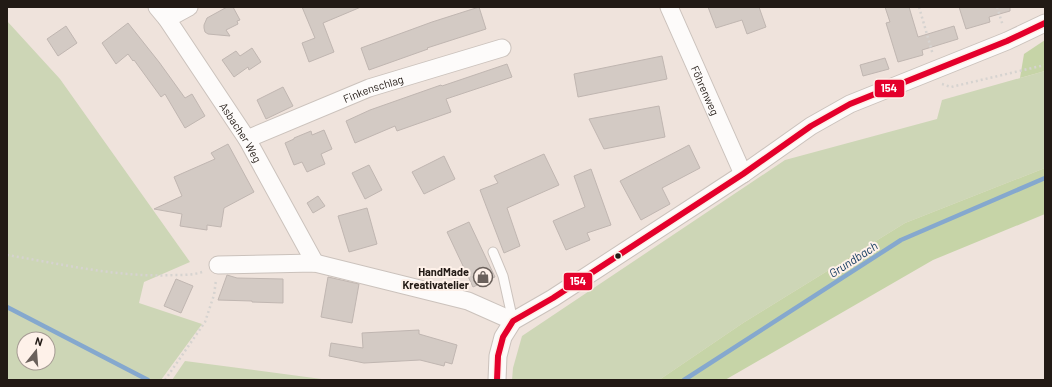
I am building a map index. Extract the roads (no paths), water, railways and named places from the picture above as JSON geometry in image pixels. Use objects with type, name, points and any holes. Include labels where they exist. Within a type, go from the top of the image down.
[{"type":"street","points":[[162,13],[189,7]]},
{"type":"street","name":"Föhrenweg","points":[[672,8],[743,174]]},
{"type":"street","name":"Asbacher Weg","points":[[162,13],[247,139],[314,263]]},
{"type":"street","points":[[497,380],[498,356],[503,337],[513,321],[553,298],[743,174],[811,126],[850,104],[1007,41],[1045,23]]},
{"type":"street","name":"Finkenschlag","points":[[247,139],[369,88],[502,48]]},
{"type":"street","points":[[218,265],[314,263],[468,301],[513,321]]},
{"type":"lane","points":[[493,252],[507,288],[513,321]]},
{"type":"waterway","name":"Grundbach","points":[[684,380],[901,240],[1045,178]]},
{"type":"waterway","points":[[7,307],[148,380]]},
{"type":"place","name":"HandMade Kreativatelier","points":[[483,277]]}]
